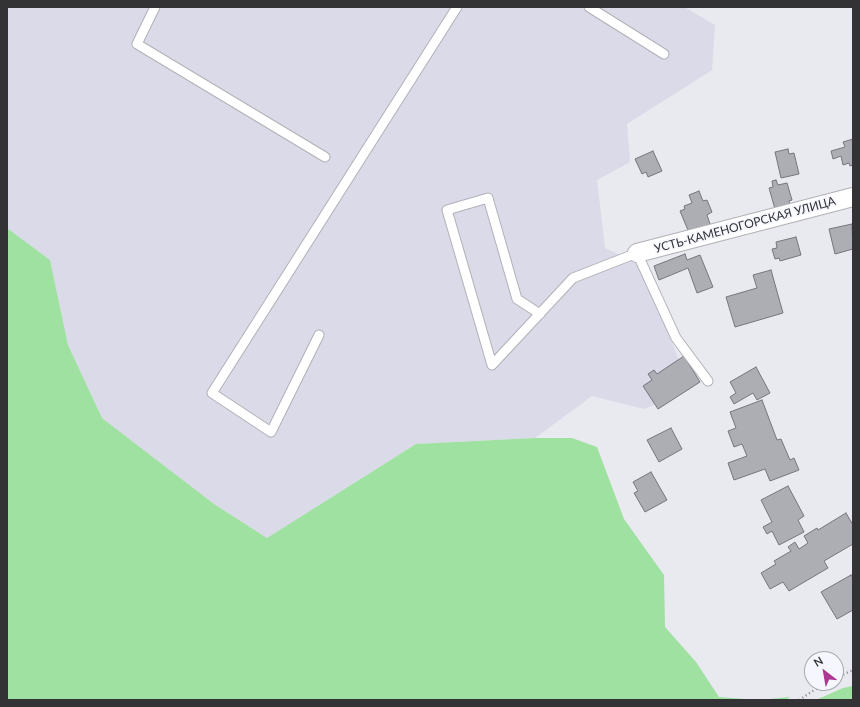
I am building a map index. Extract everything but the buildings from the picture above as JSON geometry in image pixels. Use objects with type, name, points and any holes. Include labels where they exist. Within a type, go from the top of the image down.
[{"type":"street","name":"УСТЬ-КАМЕНОГОРСКАЯ УЛИЦА","points":[[637,253],[853,197]]},
{"type":"lane","points":[[155,7],[137,44],[326,157]]},
{"type":"lane","points":[[319,335],[271,432],[212,393],[457,7]]},
{"type":"lane","points":[[588,7],[664,54]]},
{"type":"lane","points":[[540,314],[517,298],[488,198],[447,210],[492,366],[540,314],[573,278],[637,253],[676,338],[708,382]]},
{"type":"path","points":[[799,700],[813,691]]},
{"type":"shaded area","points":[[7,7],[684,7],[715,25],[712,70],[627,124],[630,162],[597,180],[605,248],[639,263],[691,389],[644,409],[592,396],[535,438],[416,444],[267,538],[214,504],[102,418],[68,345],[50,260],[7,228]]},
{"type":"green space","points":[[7,228],[50,260],[68,345],[102,418],[214,504],[267,538],[416,444],[535,438],[572,438],[597,447],[624,519],[664,575],[665,627],[696,662],[719,697],[759,700],[7,700]]},
{"type":"green space","points":[[853,686],[853,700],[816,700],[836,691],[844,691],[844,688]]},
{"type":"green space","points":[[790,697],[786,700],[759,700]]}]
